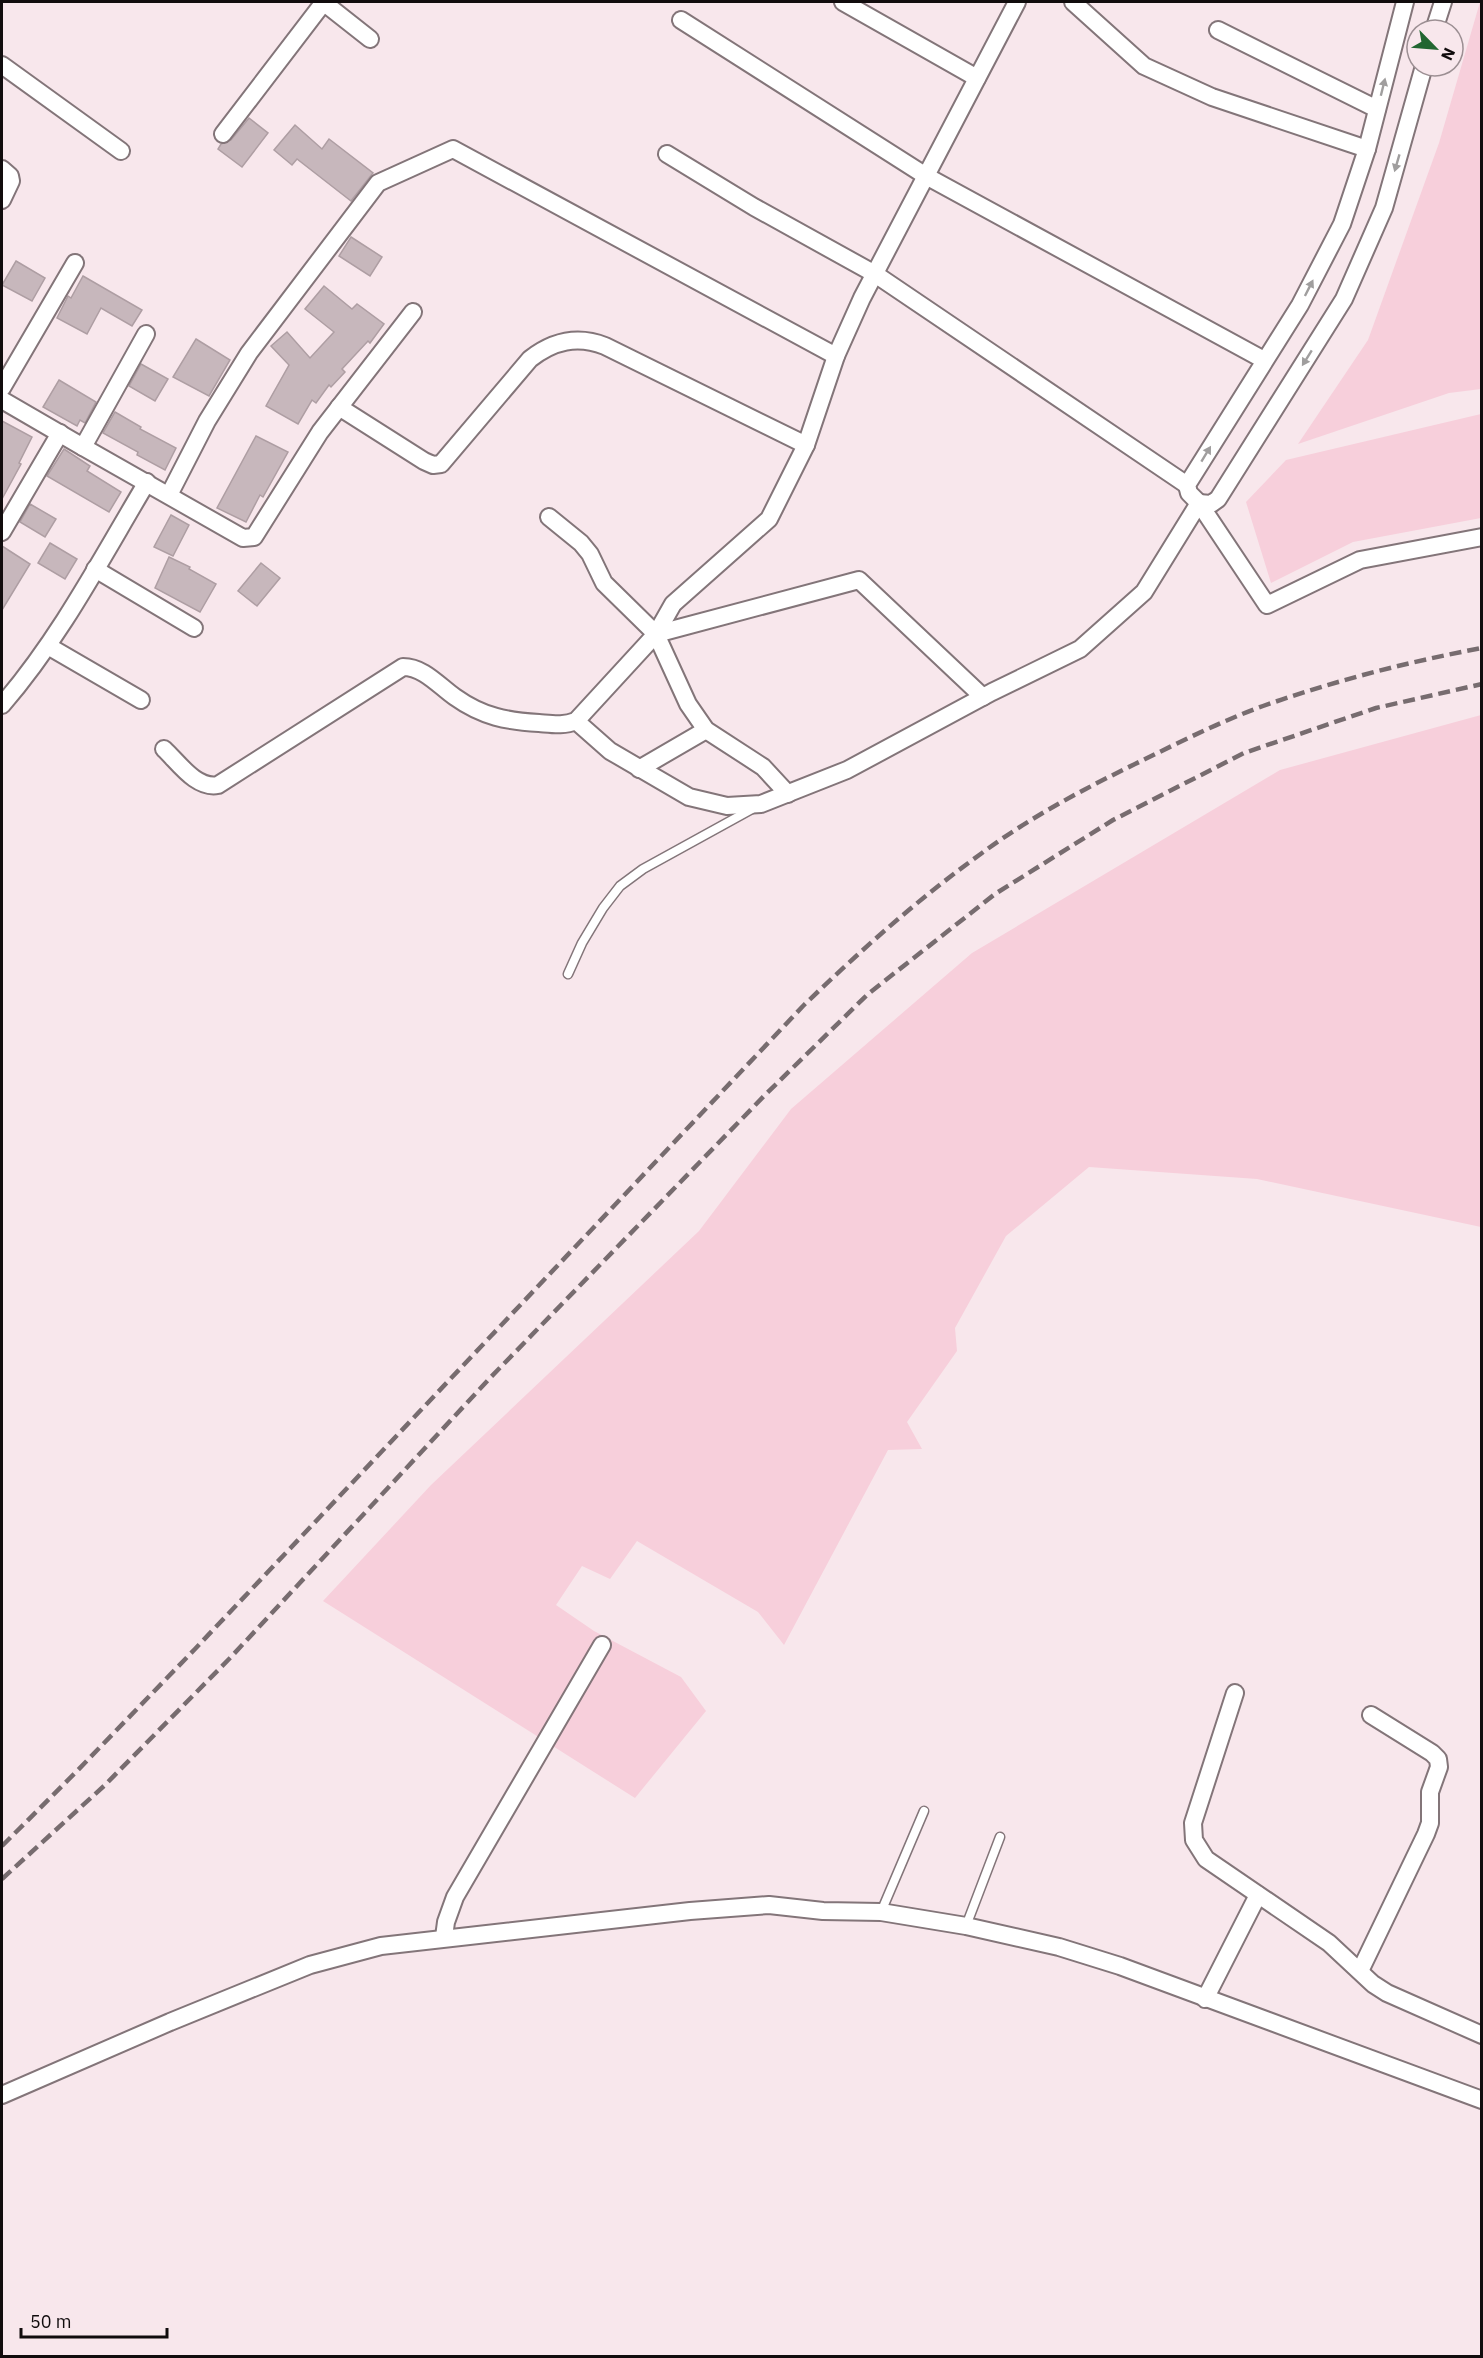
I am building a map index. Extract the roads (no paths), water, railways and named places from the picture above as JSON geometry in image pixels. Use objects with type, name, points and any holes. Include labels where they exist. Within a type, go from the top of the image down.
[{"type":"street","points":[[843,2],[977,78]]},
{"type":"street","points":[[164,749],[200,783],[210,786],[218,785],[403,667],[419,670],[457,699],[490,717],[506,721],[566,725],[576,721],[656,634],[673,604],[769,519],[806,445],[836,356],[875,274],[1017,2]]},
{"type":"street","points":[[1073,2],[1144,66],[1212,97],[1367,149]]},
{"type":"street","points":[[1187,485],[1300,305],[1342,224],[1367,149],[1405,2]]},
{"type":"street","points":[[1438,18],[1443,2]]},
{"type":"street","points":[[223,134],[328,3],[370,39]]},
{"type":"street","points":[[681,20],[926,176],[1264,360]]},
{"type":"street","points":[[1218,30],[1377,110]]},
{"type":"street","points":[[2,64],[121,151]]},
{"type":"street","points":[[1199,502],[1211,504],[1218,499],[1344,299],[1384,208],[1421,78]]},
{"type":"street","points":[[169,495],[207,421],[249,353],[378,183],[453,149],[836,356]]},
{"type":"street","points":[[667,154],[754,207],[875,274],[1187,485],[1189,493],[1199,502],[1267,605],[1360,561],[1482,537]]},
{"type":"street","points":[[2,169],[10,176],[11,181],[2,200]]},
{"type":"street","points":[[2,388],[75,263]]},
{"type":"street","points":[[2,400],[243,538],[254,537],[305,453],[412,312]]},
{"type":"street","points":[[83,447],[146,334]]},
{"type":"street","points":[[339,407],[424,461],[433,465],[441,464],[530,359],[542,350],[562,341],[594,341],[806,445]]},
{"type":"street","points":[[2,532],[60,434]]},
{"type":"street","points":[[2,705],[28,675],[48,646],[147,482]]},
{"type":"street","points":[[576,721],[610,751],[688,797],[728,806],[760,804],[847,770],[983,697],[1080,649],[1144,592],[1199,502]]},
{"type":"street","points":[[549,517],[581,543],[590,554],[604,583],[656,634],[688,704],[706,730],[763,767],[788,794]]},
{"type":"street","points":[[95,569],[194,627]]},
{"type":"street","points":[[656,634],[859,580],[983,697]]},
{"type":"street","points":[[48,646],[141,700]]},
{"type":"street","points":[[639,769],[706,730]]},
{"type":"street","points":[[444,1937],[446,1922],[455,1897],[602,1645]]},
{"type":"street","points":[[1235,1693],[1193,1823],[1194,1840],[1206,1859],[1329,1943],[1373,1984],[1387,1993],[1482,2035]]},
{"type":"street","points":[[1360,1971],[1426,1834],[1430,1823],[1430,1792],[1438,1767],[1438,1759],[1432,1753],[1371,1715]]},
{"type":"street","points":[[1205,1999],[1258,1895]]},
{"type":"street","points":[[2,2095],[170,2022],[310,1965],[381,1946],[444,1937],[515,1932],[690,1911],[769,1905],[823,1911],[881,1912],[966,1926],[1059,1947],[1120,1966],[1482,2100]]},
{"type":"lane","points":[[568,974],[582,943],[603,908],[620,886],[643,869],[760,804]]},
{"type":"lane","points":[[881,1912],[924,1811]]},
{"type":"lane","points":[[966,1926],[1000,1837]]},
{"type":"railway","points":[[2,1846],[195,1649],[803,1006],[912,907],[1000,840],[1056,805],[1214,726],[1263,706],[1344,680],[1426,659],[1482,648]]},
{"type":"railway","points":[[2,1879],[105,1785],[231,1657],[490,1378],[765,1095],[868,994],[995,894],[1113,820],[1244,753],[1376,708],[1482,684]]}]
